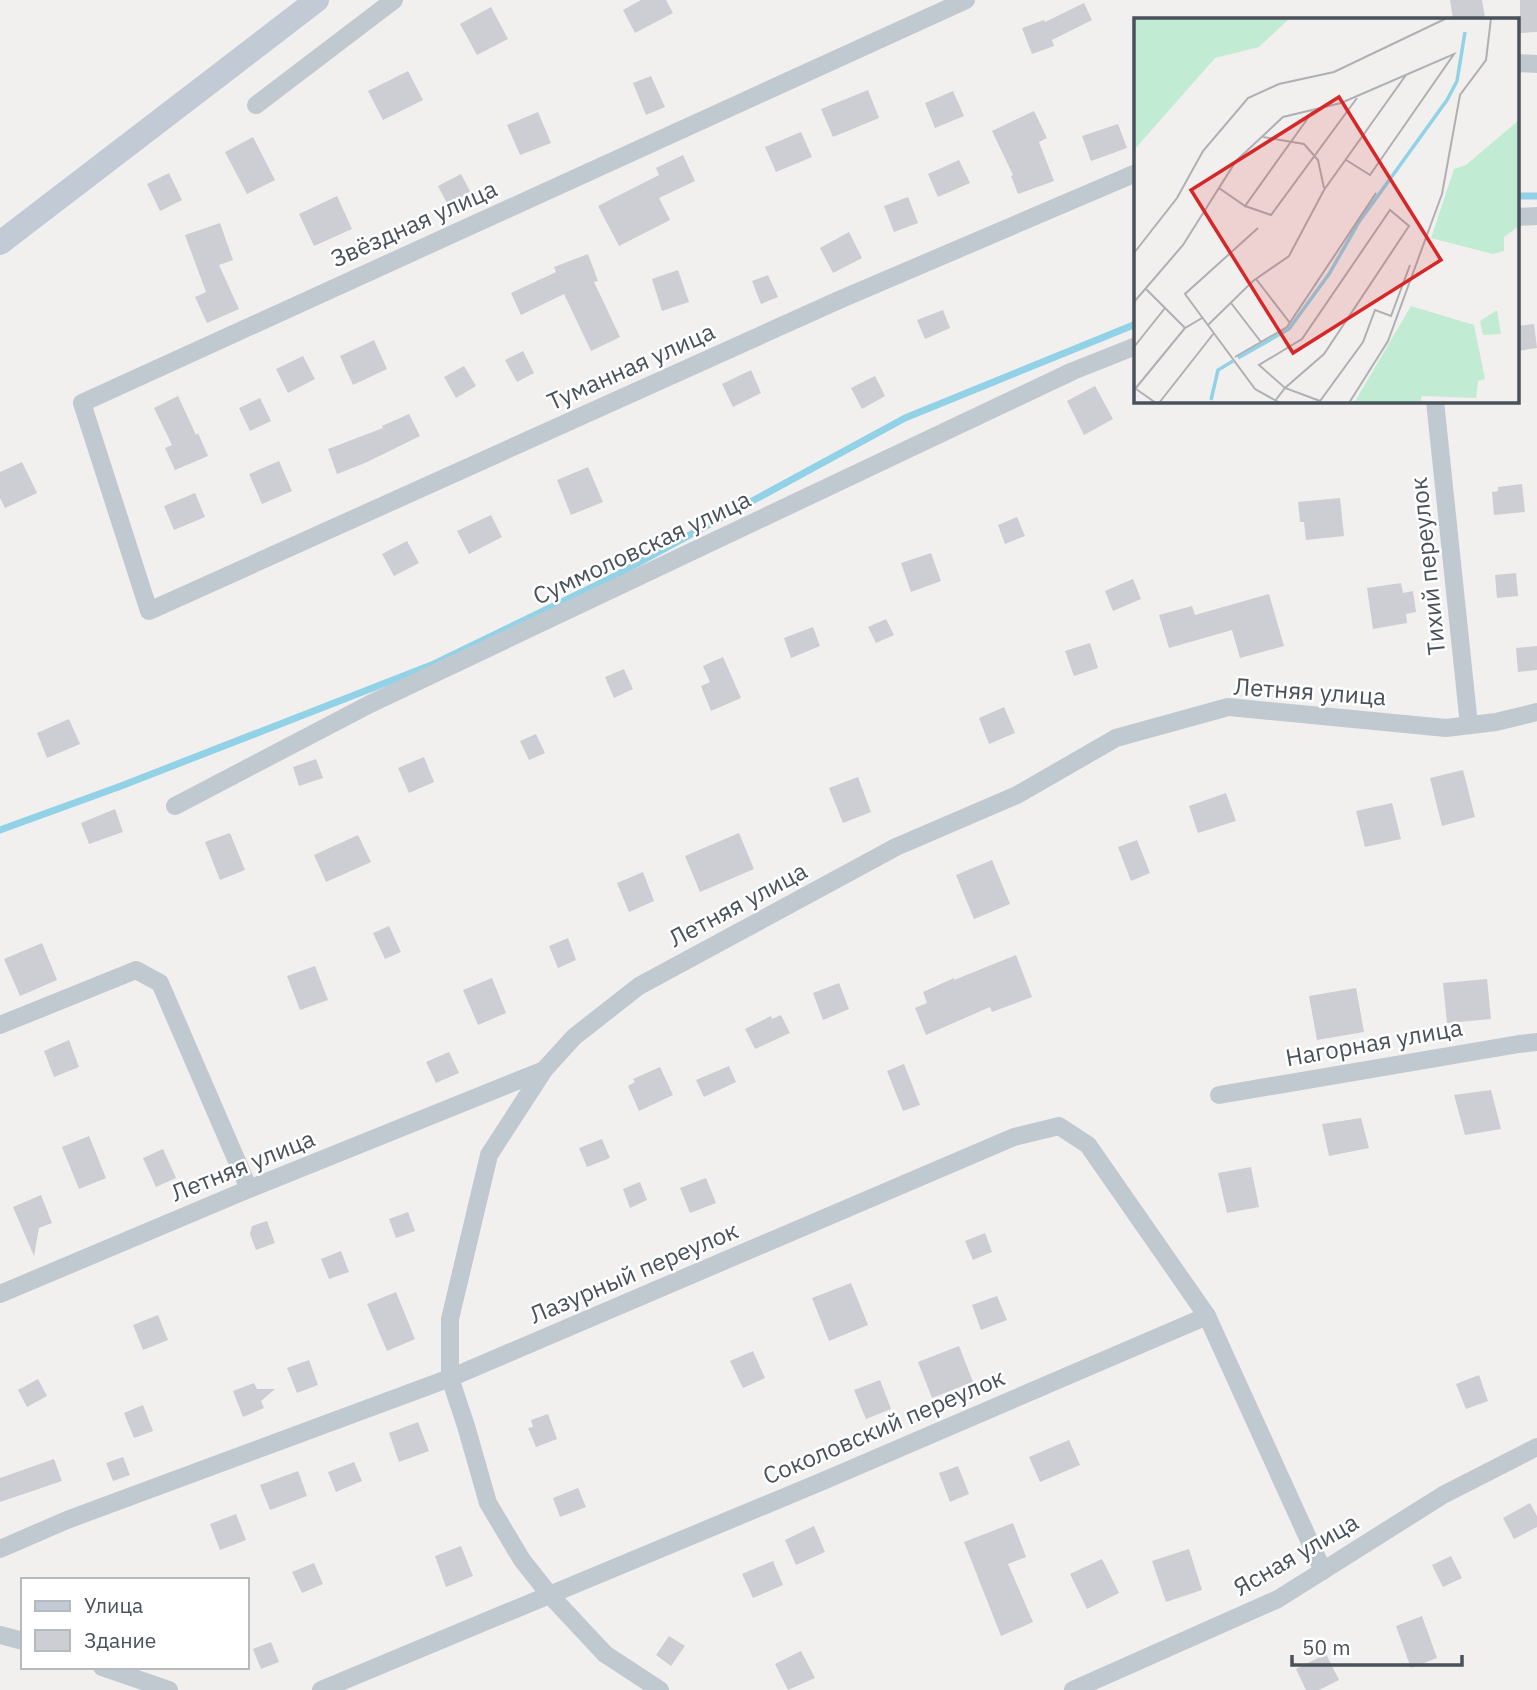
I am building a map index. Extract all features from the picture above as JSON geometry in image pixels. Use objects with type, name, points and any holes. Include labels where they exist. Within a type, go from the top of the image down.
[{"type":"main road","points":[[0,243],[317,0]]},
{"type":"street","points":[[256,104],[394,0]]},
{"type":"street","name":"Звёздная улица","points":[[149,611],[82,403],[966,0]]},
{"type":"street","name":"Туманная улица","points":[[149,611],[839,300],[1134,174]]},
{"type":"street","name":"Суммоловская улица","points":[[175,806],[370,704],[1073,371],[1134,347]]},
{"type":"street","name":"Тихий переулок","points":[[1435,402],[1469,725]]},
{"type":"street","name":"Летняя улица","points":[[0,1294],[249,1189],[544,1070],[574,1037],[639,986],[896,847],[1017,795],[1116,738],[1228,708],[1446,728],[1496,722],[1537,712]]},
{"type":"street","points":[[0,1025],[136,970],[160,984],[249,1189]]},
{"type":"street","name":"Нагорная улица","points":[[1219,1095],[1537,1042]]},
{"type":"street","points":[[544,1070],[489,1155],[450,1319],[450,1378],[488,1503],[522,1560],[549,1594],[605,1654],[660,1690]]},
{"type":"street","name":"Лазурный переулок","points":[[0,1549],[67,1520],[450,1378],[1014,1137],[1059,1126],[1088,1145],[1207,1315]]},
{"type":"street","points":[[1207,1315],[1323,1571]]},
{"type":"street","name":"Соколовский переулок","points":[[321,1690],[822,1481],[1207,1315]]},
{"type":"street","name":"Ясная улица","points":[[1073,1690],[1278,1599],[1443,1495],[1537,1447]]},
{"type":"street","points":[[0,1635],[21,1640]]},
{"type":"street","points":[[108,1669],[169,1690]]},
{"type":"building","points":[[641,0],[666,0],[673,13],[635,33],[623,10]]},
{"type":"building","points":[[1450,0],[1482,0],[1485,17],[1453,18]]},
{"type":"building","points":[[1520,0],[1537,0],[1537,32],[1520,33]]},
{"type":"building","points":[[1084,3],[1092,20],[1052,40],[1054,46],[1032,54],[1022,28],[1044,20],[1045,22]]},
{"type":"building","points":[[491,7],[508,39],[477,55],[460,24]]},
{"type":"building","points":[[408,71],[423,100],[383,120],[368,91]]},
{"type":"building","points":[[651,76],[665,107],[646,115],[633,83]]},
{"type":"building","points":[[868,90],[879,118],[833,137],[821,109]]},
{"type":"building","points":[[953,91],[964,116],[935,128],[925,103]]},
{"type":"building","points":[[1034,111],[1047,138],[1039,142],[1054,181],[1018,194],[1011,176],[1013,175],[992,131]]},
{"type":"building","points":[[538,112],[551,143],[520,155],[507,125]]},
{"type":"building","points":[[1118,124],[1127,148],[1091,161],[1082,136]]},
{"type":"building","points":[[801,132],[812,157],[776,172],[765,147]]},
{"type":"building","points":[[253,137],[275,180],[247,194],[225,152]]},
{"type":"building","points":[[683,155],[695,181],[659,198],[670,220],[619,246],[598,206],[659,175],[656,168]]},
{"type":"building","points":[[959,160],[970,183],[938,197],[928,174]]},
{"type":"building","points":[[169,173],[182,200],[160,211],[147,184]]},
{"type":"building","points":[[461,174],[471,193],[448,205],[438,186]]},
{"type":"building","points":[[337,196],[352,229],[314,246],[299,214]]},
{"type":"building","points":[[908,197],[918,223],[894,232],[884,206]]},
{"type":"building","points":[[220,223],[233,260],[219,265],[239,309],[207,323],[195,297],[206,292],[185,235]]},
{"type":"building","points":[[849,232],[862,258],[833,273],[820,248]]},
{"type":"building","points":[[588,254],[598,281],[594,282],[620,337],[591,351],[564,294],[521,315],[511,293],[556,272],[554,267]]},
{"type":"building","points":[[678,270],[689,302],[662,311],[652,279]]},
{"type":"building","points":[[768,275],[778,297],[761,304],[752,281]]},
{"type":"building","points":[[943,310],[950,328],[925,339],[917,320]]},
{"type":"building","points":[[1534,324],[1537,348],[1520,351],[1520,326]]},
{"type":"building","points":[[374,340],[387,369],[353,385],[340,356]]},
{"type":"building","points":[[523,351],[534,373],[517,382],[505,360]]},
{"type":"building","points":[[303,356],[315,379],[288,393],[276,369]]},
{"type":"building","points":[[464,366],[476,386],[456,398],[444,377]]},
{"type":"building","points":[[751,370],[761,393],[733,407],[722,384]]},
{"type":"building","points":[[875,376],[885,396],[862,409],[851,388]]},
{"type":"building","points":[[1095,386],[1113,419],[1084,435],[1067,401]]},
{"type":"building","points":[[178,396],[208,456],[175,470],[165,448],[172,445],[154,408]]},
{"type":"building","points":[[260,398],[271,421],[250,431],[239,408]]},
{"type":"building","points":[[409,414],[420,436],[337,474],[328,449],[383,428],[382,426]]},
{"type":"building","points":[[279,461],[292,491],[262,504],[249,474]]},
{"type":"building","points":[[22,462],[37,493],[5,508],[0,498],[0,472]]},
{"type":"building","points":[[588,467],[603,502],[571,515],[557,480]]},
{"type":"building","points":[[1522,484],[1525,512],[1494,515],[1492,492],[1498,491],[1498,487]]},
{"type":"building","points":[[195,493],[205,517],[174,530],[164,506]]},
{"type":"building","points":[[1340,498],[1344,536],[1306,540],[1304,522],[1300,522],[1298,502]]},
{"type":"building","points":[[491,515],[502,537],[469,554],[457,531]]},
{"type":"building","points":[[1017,517],[1025,536],[1005,544],[998,525]]},
{"type":"building","points":[[407,541],[419,563],[394,576],[382,554]]},
{"type":"building","points":[[931,553],[941,581],[911,592],[901,563]]},
{"type":"building","points":[[1516,573],[1518,596],[1497,598],[1495,575]]},
{"type":"building","points":[[1133,579],[1141,599],[1113,611],[1105,591]]},
{"type":"building","points":[[1401,583],[1403,593],[1413,591],[1416,612],[1406,614],[1407,623],[1373,629],[1367,588]]},
{"type":"building","points":[[1269,594],[1284,646],[1240,658],[1232,630],[1169,648],[1159,615],[1192,606],[1195,615]]},
{"type":"building","points":[[886,619],[894,635],[876,643],[868,627]]},
{"type":"building","points":[[813,627],[820,646],[791,658],[784,638]]},
{"type":"building","points":[[1090,643],[1098,668],[1074,676],[1065,651]]},
{"type":"building","points":[[1537,646],[1537,670],[1518,672],[1516,648]]},
{"type":"building","points":[[723,657],[741,698],[711,711],[701,686],[710,682],[703,666]]},
{"type":"building","points":[[624,669],[633,689],[614,698],[605,677]]},
{"type":"building","points":[[1004,707],[1015,733],[989,744],[979,718]]},
{"type":"building","points":[[69,719],[80,744],[47,758],[37,733]]},
{"type":"building","points":[[536,734],[545,753],[529,760],[520,741]]},
{"type":"building","points":[[424,757],[434,782],[409,793],[398,768]]},
{"type":"building","points":[[316,759],[323,778],[299,786],[293,767]]},
{"type":"building","points":[[1463,770],[1475,817],[1442,826],[1430,778]]},
{"type":"building","points":[[858,777],[871,812],[843,823],[829,788]]},
{"type":"building","points":[[1226,793],[1236,821],[1198,833],[1189,806]]},
{"type":"building","points":[[1392,803],[1401,839],[1365,847],[1356,811]]},
{"type":"building","points":[[115,809],[123,832],[89,844],[81,823]]},
{"type":"building","points":[[230,833],[245,870],[220,880],[205,842]]},
{"type":"building","points":[[739,833],[754,869],[700,892],[685,856]]},
{"type":"building","points":[[358,835],[371,862],[326,882],[314,855]]},
{"type":"building","points":[[1137,840],[1150,873],[1131,881],[1118,847]]},
{"type":"building","points":[[992,860],[1010,904],[974,919],[956,875]]},
{"type":"building","points":[[643,872],[654,901],[629,912],[617,883]]},
{"type":"building","points":[[389,926],[401,952],[385,959],[373,933]]},
{"type":"building","points":[[568,938],[576,960],[558,968],[549,946]]},
{"type":"building","points":[[42,943],[57,980],[20,996],[4,959]]},
{"type":"building","points":[[1016,955],[1032,997],[992,1012],[990,1007],[926,1035],[915,1008],[927,1003],[923,992]]},
{"type":"building","points":[[315,966],[328,1000],[300,1010],[287,976]]},
{"type":"building","points":[[492,978],[506,1013],[478,1025],[463,990]]},
{"type":"building","points":[[1487,979],[1491,1019],[1447,1023],[1443,983]]},
{"type":"building","points":[[839,983],[849,1009],[823,1020],[813,993]]},
{"type":"building","points":[[1356,988],[1364,1032],[1317,1040],[1309,996]]},
{"type":"building","points":[[781,1015],[790,1033],[755,1049],[745,1029],[771,1016],[772,1019]]},
{"type":"building","points":[[69,1040],[79,1067],[54,1077],[44,1051]]},
{"type":"building","points":[[449,1052],[459,1073],[436,1083],[426,1062]]},
{"type":"building","points":[[904,1064],[920,1105],[903,1111],[887,1071]]},
{"type":"building","points":[[729,1066],[736,1082],[704,1097],[696,1080]]},
{"type":"building","points":[[660,1067],[673,1095],[639,1111],[628,1086],[635,1082],[633,1079]]},
{"type":"building","points":[[1491,1090],[1501,1129],[1465,1135],[1454,1095]]},
{"type":"building","points":[[1361,1118],[1369,1148],[1329,1156],[1322,1124]]},
{"type":"building","points":[[89,1136],[106,1178],[79,1189],[62,1147]]},
{"type":"building","points":[[602,1139],[610,1158],[587,1167],[579,1148]]},
{"type":"building","points":[[163,1149],[176,1178],[156,1187],[143,1158]]},
{"type":"building","points":[[1251,1167],[1259,1207],[1227,1213],[1218,1173]]},
{"type":"building","points":[[706,1178],[716,1203],[690,1213],[680,1188]]},
{"type":"building","points":[[640,1182],[647,1200],[630,1208],[623,1189]]},
{"type":"building","points":[[41,1195],[52,1223],[39,1228],[34,1256],[13,1207]]},
{"type":"building","points":[[408,1212],[415,1231],[396,1238],[389,1219]]},
{"type":"building","points":[[267,1221],[275,1243],[256,1250],[250,1234],[252,1226]]},
{"type":"building","points":[[985,1233],[992,1252],[973,1260],[965,1241]]},
{"type":"building","points":[[341,1251],[349,1272],[329,1279],[321,1259]]},
{"type":"building","points":[[851,1283],[868,1325],[829,1341],[812,1298]]},
{"type":"building","points":[[396,1292],[415,1339],[387,1351],[367,1304]]},
{"type":"building","points":[[997,1296],[1007,1320],[981,1330],[972,1305]]},
{"type":"building","points":[[158,1315],[168,1340],[143,1350],[133,1325]]},
{"type":"building","points":[[959,1346],[973,1382],[932,1398],[918,1362]]},
{"type":"building","points":[[753,1351],[765,1378],[743,1388],[730,1361]]},
{"type":"building","points":[[309,1360],[318,1385],[297,1393],[287,1368]]},
{"type":"building","points":[[1479,1375],[1488,1401],[1466,1409],[1456,1384]]},
{"type":"building","points":[[38,1379],[47,1396],[27,1407],[18,1390]]},
{"type":"building","points":[[880,1380],[891,1409],[866,1419],[854,1390]]},
{"type":"building","points":[[254,1383],[257,1389],[275,1389],[261,1401],[264,1408],[243,1417],[233,1391]]},
{"type":"building","points":[[143,1405],[153,1431],[134,1438],[124,1413]]},
{"type":"building","points":[[548,1414],[557,1439],[536,1447],[528,1428],[533,1427],[531,1420]]},
{"type":"building","points":[[418,1422],[429,1451],[399,1462],[389,1433]]},
{"type":"building","points":[[1069,1440],[1080,1465],[1040,1482],[1029,1457]]},
{"type":"building","points":[[123,1457],[130,1475],[113,1481],[106,1463]]},
{"type":"building","points":[[54,1459],[62,1481],[0,1502],[0,1478]]},
{"type":"building","points":[[354,1462],[362,1481],[336,1492],[328,1472]]},
{"type":"building","points":[[958,1466],[969,1494],[950,1502],[939,1473]]},
{"type":"building","points":[[298,1471],[307,1496],[270,1510],[260,1485]]},
{"type":"building","points":[[578,1488],[586,1507],[560,1517],[553,1498]]},
{"type":"building","points":[[1530,1503],[1537,1516],[1537,1527],[1514,1539],[1503,1518]]},
{"type":"building","points":[[236,1514],[246,1540],[220,1550],[210,1524]]},
{"type":"building","points":[[1013,1523],[1026,1557],[1008,1564],[1033,1622],[1001,1636],[964,1542]]},
{"type":"building","points":[[814,1526],[825,1552],[796,1565],[785,1540]]},
{"type":"building","points":[[461,1546],[473,1576],[446,1587],[435,1556]]},
{"type":"building","points":[[1189,1549],[1202,1590],[1166,1602],[1152,1561]]},
{"type":"building","points":[[1451,1556],[1462,1578],[1443,1587],[1432,1565]]},
{"type":"building","points":[[1102,1559],[1119,1593],[1087,1609],[1070,1574]]},
{"type":"building","points":[[773,1561],[783,1585],[753,1598],[742,1574]]},
{"type":"building","points":[[314,1563],[323,1584],[302,1593],[292,1572]]},
{"type":"building","points":[[1422,1616],[1437,1658],[1411,1668],[1396,1626]]},
{"type":"building","points":[[669,1636],[685,1646],[671,1666],[656,1655]]},
{"type":"building","points":[[271,1642],[279,1662],[261,1669],[253,1649]]},
{"type":"building","points":[[801,1651],[815,1678],[788,1690],[775,1664]]},
{"type":"building","points":[[1326,1654],[1339,1680],[1319,1690],[1306,1690],[1296,1669]]},
{"type":"waterway","points":[[1520,196],[1537,196]]},
{"type":"waterway","points":[[0,830],[121,786],[434,664],[605,581],[905,418],[1134,325]]}]
